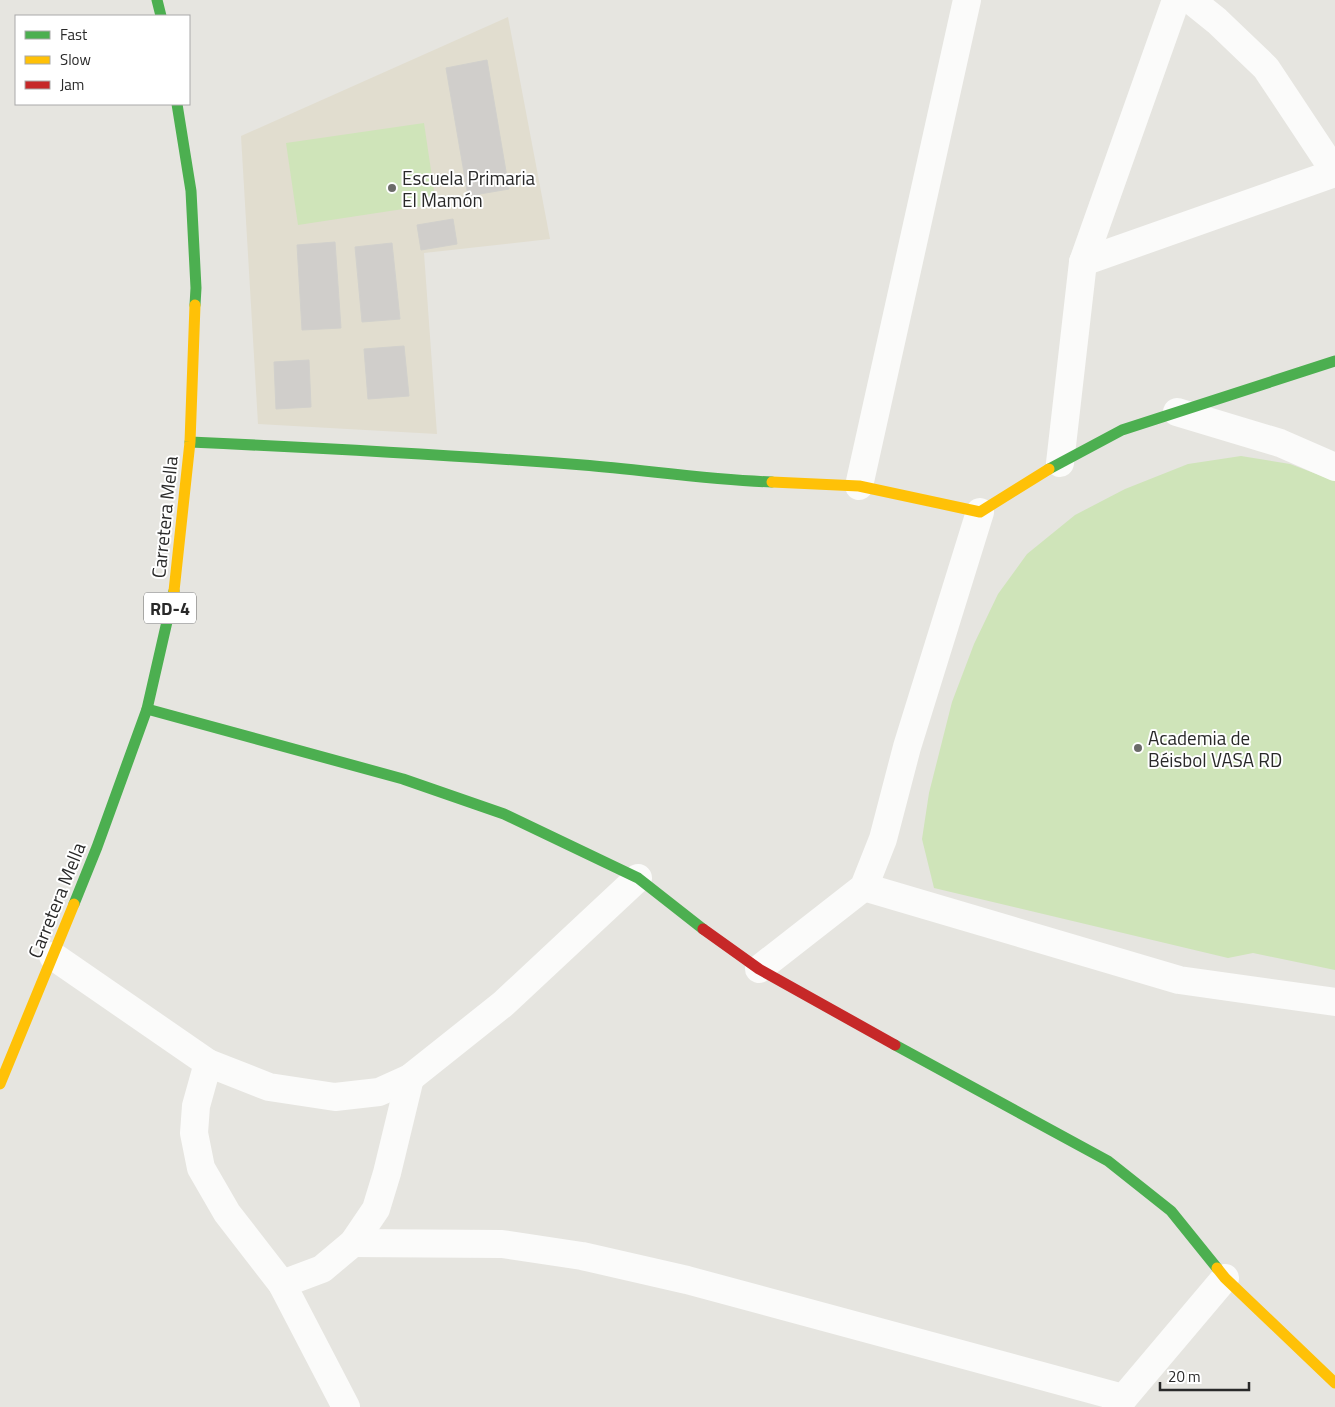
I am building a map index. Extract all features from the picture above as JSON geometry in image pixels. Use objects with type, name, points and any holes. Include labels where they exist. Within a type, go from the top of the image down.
[{"type":"street","points":[[157,0],[161,15]]},
{"type":"street","points":[[859,486],[967,0]]},
{"type":"street","points":[[1060,463],[1083,262],[1176,0]]},
{"type":"street","points":[[1083,262],[1335,173],[1266,68],[1217,20],[1191,0]]},
{"type":"street","name":"Carretera Mella","points":[[0,1084],[97,847],[147,709],[176,582],[190,442],[196,288],[191,191],[177,105]]},
{"type":"street","points":[[759,969],[864,887],[883,839],[907,747],[980,512],[1060,463],[1122,430],[1335,362]]},
{"type":"street","points":[[1177,412],[1280,442],[1335,467]]},
{"type":"street","points":[[190,442],[338,448],[585,464],[741,481],[859,486],[980,512]]},
{"type":"street","points":[[147,709],[403,779],[504,814],[638,878],[692,921],[759,969],[835,1013],[1108,1161],[1171,1211],[1225,1278],[1335,1383]]},
{"type":"street","points":[[53,956],[208,1063],[269,1087],[335,1097],[378,1092],[410,1078],[504,1004],[638,878]]},
{"type":"street","points":[[864,887],[1179,980],[1334,1002]]},
{"type":"street","points":[[208,1063],[196,1106],[194,1133],[202,1168],[227,1213],[282,1284],[346,1407]]},
{"type":"street","points":[[282,1284],[322,1269],[353,1244],[376,1210],[410,1078]]},
{"type":"street","points":[[353,1244],[502,1244],[582,1256],[696,1283],[1119,1403],[1225,1278]]},
{"type":"shaded area","name":"Escuela Primaria El Mamón","points":[[508,17],[550,239],[424,253],[437,434],[258,424],[241,136]]},
{"type":"green space","points":[[424,123],[436,204],[298,225],[286,143]]},
{"type":"green space","name":"Academia de Béisbol VASA RD","points":[[1241,456],[1290,464],[1335,481],[1335,970],[1253,953],[1228,958],[934,888],[922,839],[929,793],[952,702],[974,644],[998,594],[1027,554],[1075,515],[1125,489],[1188,464]]},
{"type":"building","points":[[487,60],[509,189],[468,196],[446,68]]},
{"type":"building","points":[[453,219],[457,244],[421,250],[417,225]]},
{"type":"building","points":[[335,242],[341,328],[302,330],[297,245]]},
{"type":"building","points":[[392,243],[400,319],[362,322],[355,247]]},
{"type":"building","points":[[404,346],[409,396],[368,399],[364,349]]},
{"type":"building","points":[[309,360],[311,407],[276,409],[274,362]]},
{"type":"traffic: fast","points":[[157,0],[161,15]]},
{"type":"traffic: fast","points":[[177,105],[191,191],[196,288],[195,305]]},
{"type":"traffic: fast","points":[[1049,469],[1122,430],[1335,361]]},
{"type":"traffic: fast","points":[[190,442],[534,461],[772,482]]},
{"type":"traffic: fast","points":[[74,904],[97,847],[147,709],[174,591]]},
{"type":"traffic: fast","points":[[147,709],[403,779],[504,814],[638,878],[703,929]]},
{"type":"traffic: fast","points":[[895,1045],[1108,1161],[1171,1211],[1217,1268]]},
{"type":"traffic: slow","points":[[174,591],[190,442],[195,305]]},
{"type":"traffic: slow","points":[[772,482],[859,486],[980,512],[1049,469]]},
{"type":"traffic: slow","points":[[0,1084],[74,904]]},
{"type":"traffic: slow","points":[[1217,1268],[1225,1278],[1335,1383]]},
{"type":"traffic: jam","points":[[703,929],[759,969],[895,1045]]},
{"type":"place","name":"Escuela Primaria El Mamón","points":[[392,188]]},
{"type":"place","name":"Academia de Béisbol VASA RD","points":[[1138,748]]}]
